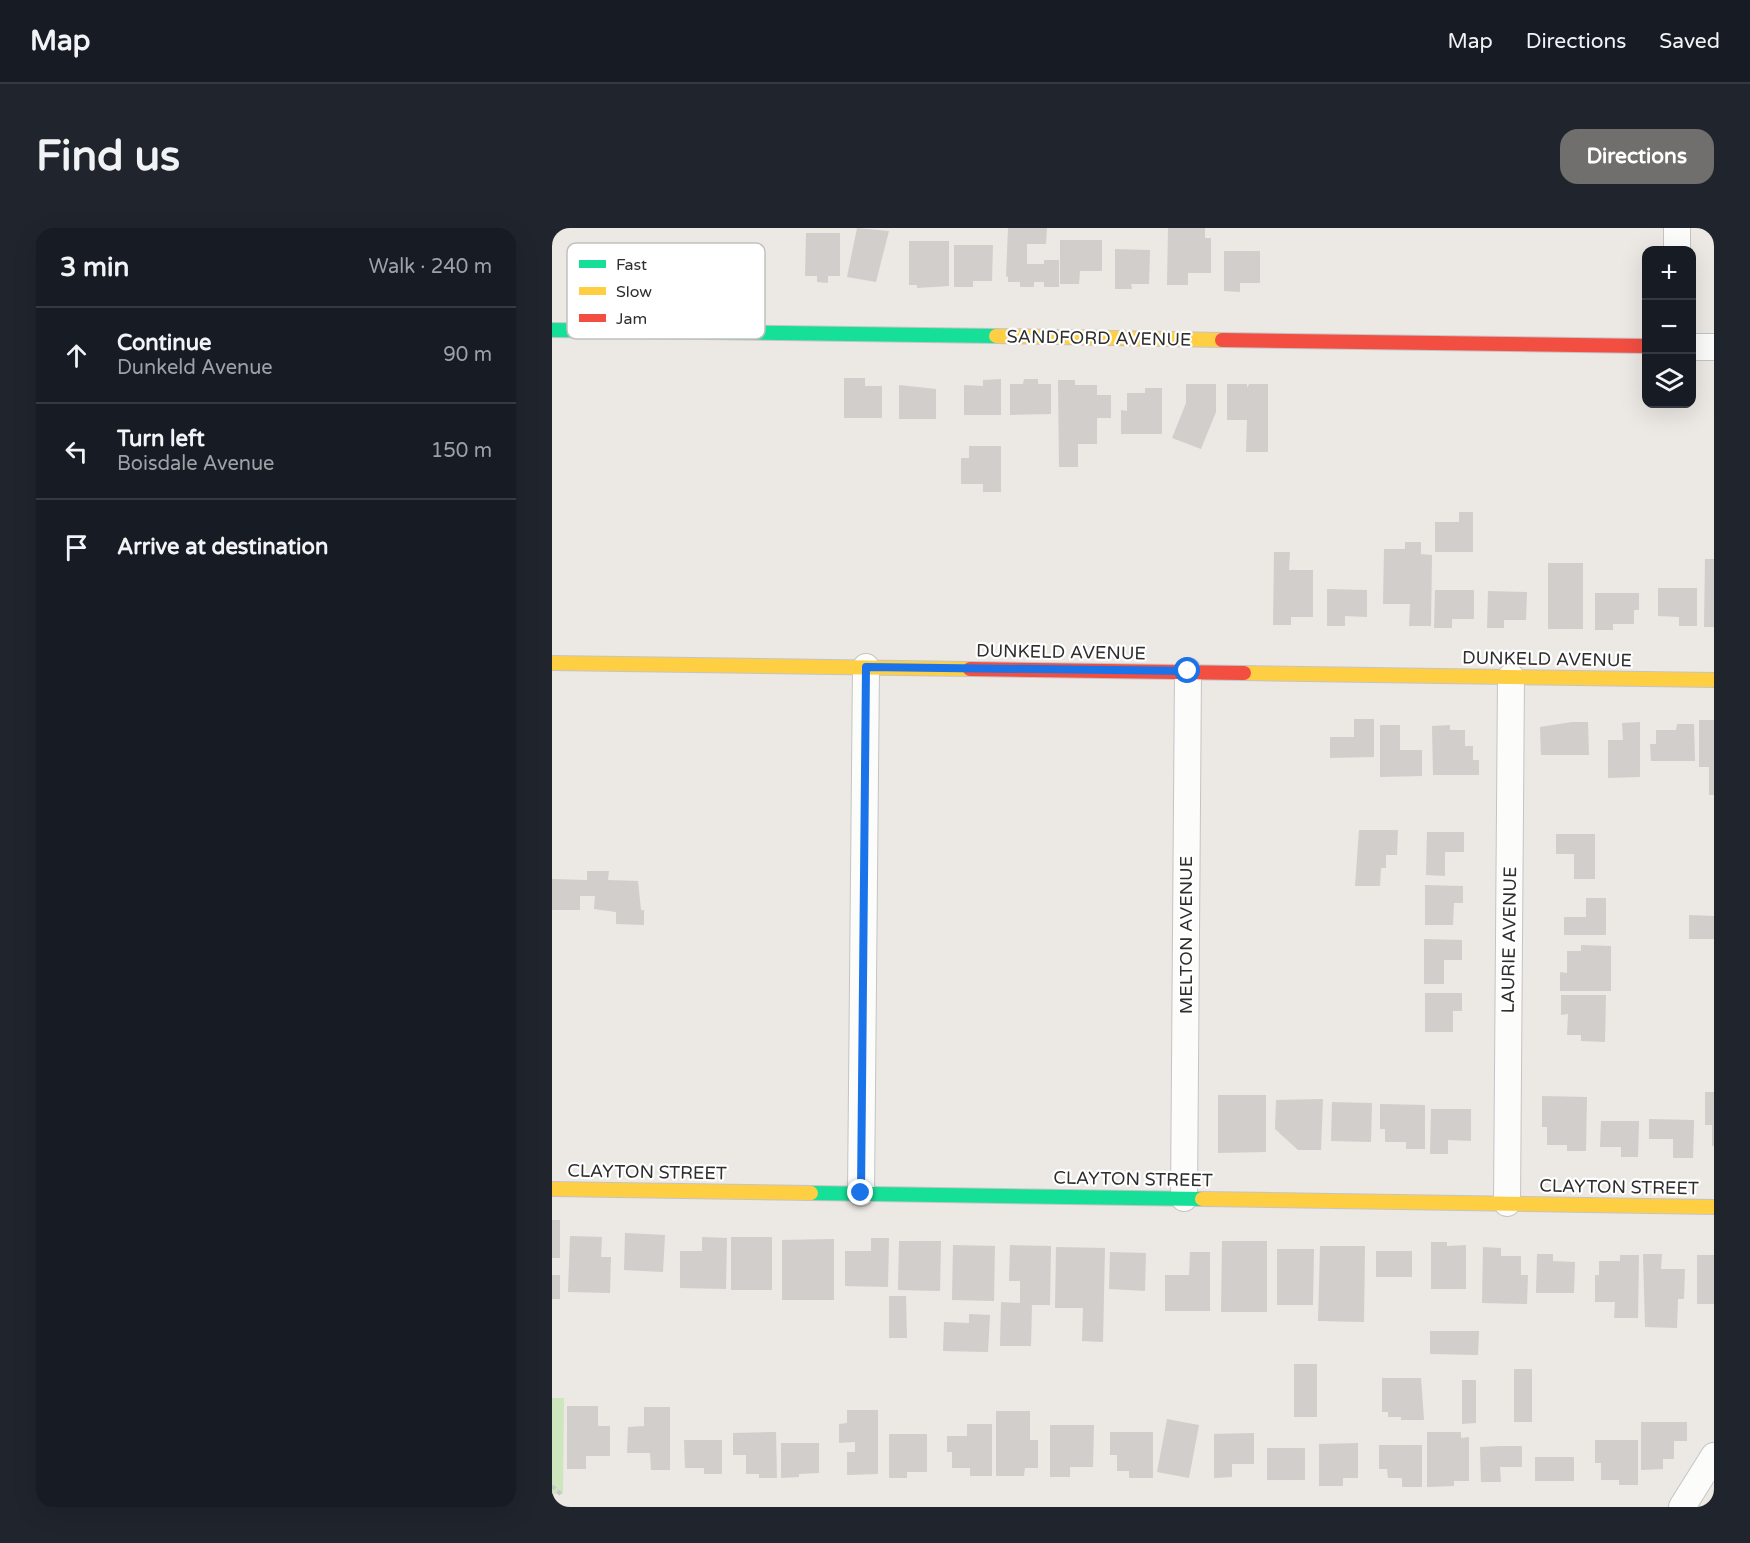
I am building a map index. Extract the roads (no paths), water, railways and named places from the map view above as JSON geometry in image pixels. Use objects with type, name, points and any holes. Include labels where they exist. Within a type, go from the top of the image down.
[{"type":"street","points":[[1677,228],[1677,246]]},
{"type":"street","name":"SANDFORD AVENUE","points":[[552,330],[567,330]]},
{"type":"street","name":"SANDFORD AVENUE","points":[[765,333],[1642,346]]},
{"type":"street","points":[[1696,347],[1714,347]]},
{"type":"street","name":"DUNKELD AVENUE","points":[[552,663],[1714,680]]},
{"type":"street","points":[[861,1193],[866,667]]},
{"type":"street","name":"MELTON AVENUE","points":[[1184,1198],[1188,671]]},
{"type":"street","name":"LAURIE AVENUE","points":[[1507,1203],[1512,677]]},
{"type":"street","name":"CLAYTON STREET","points":[[552,1189],[1714,1207]]},
{"type":"street","points":[[1682,1507],[1714,1456]]}]
